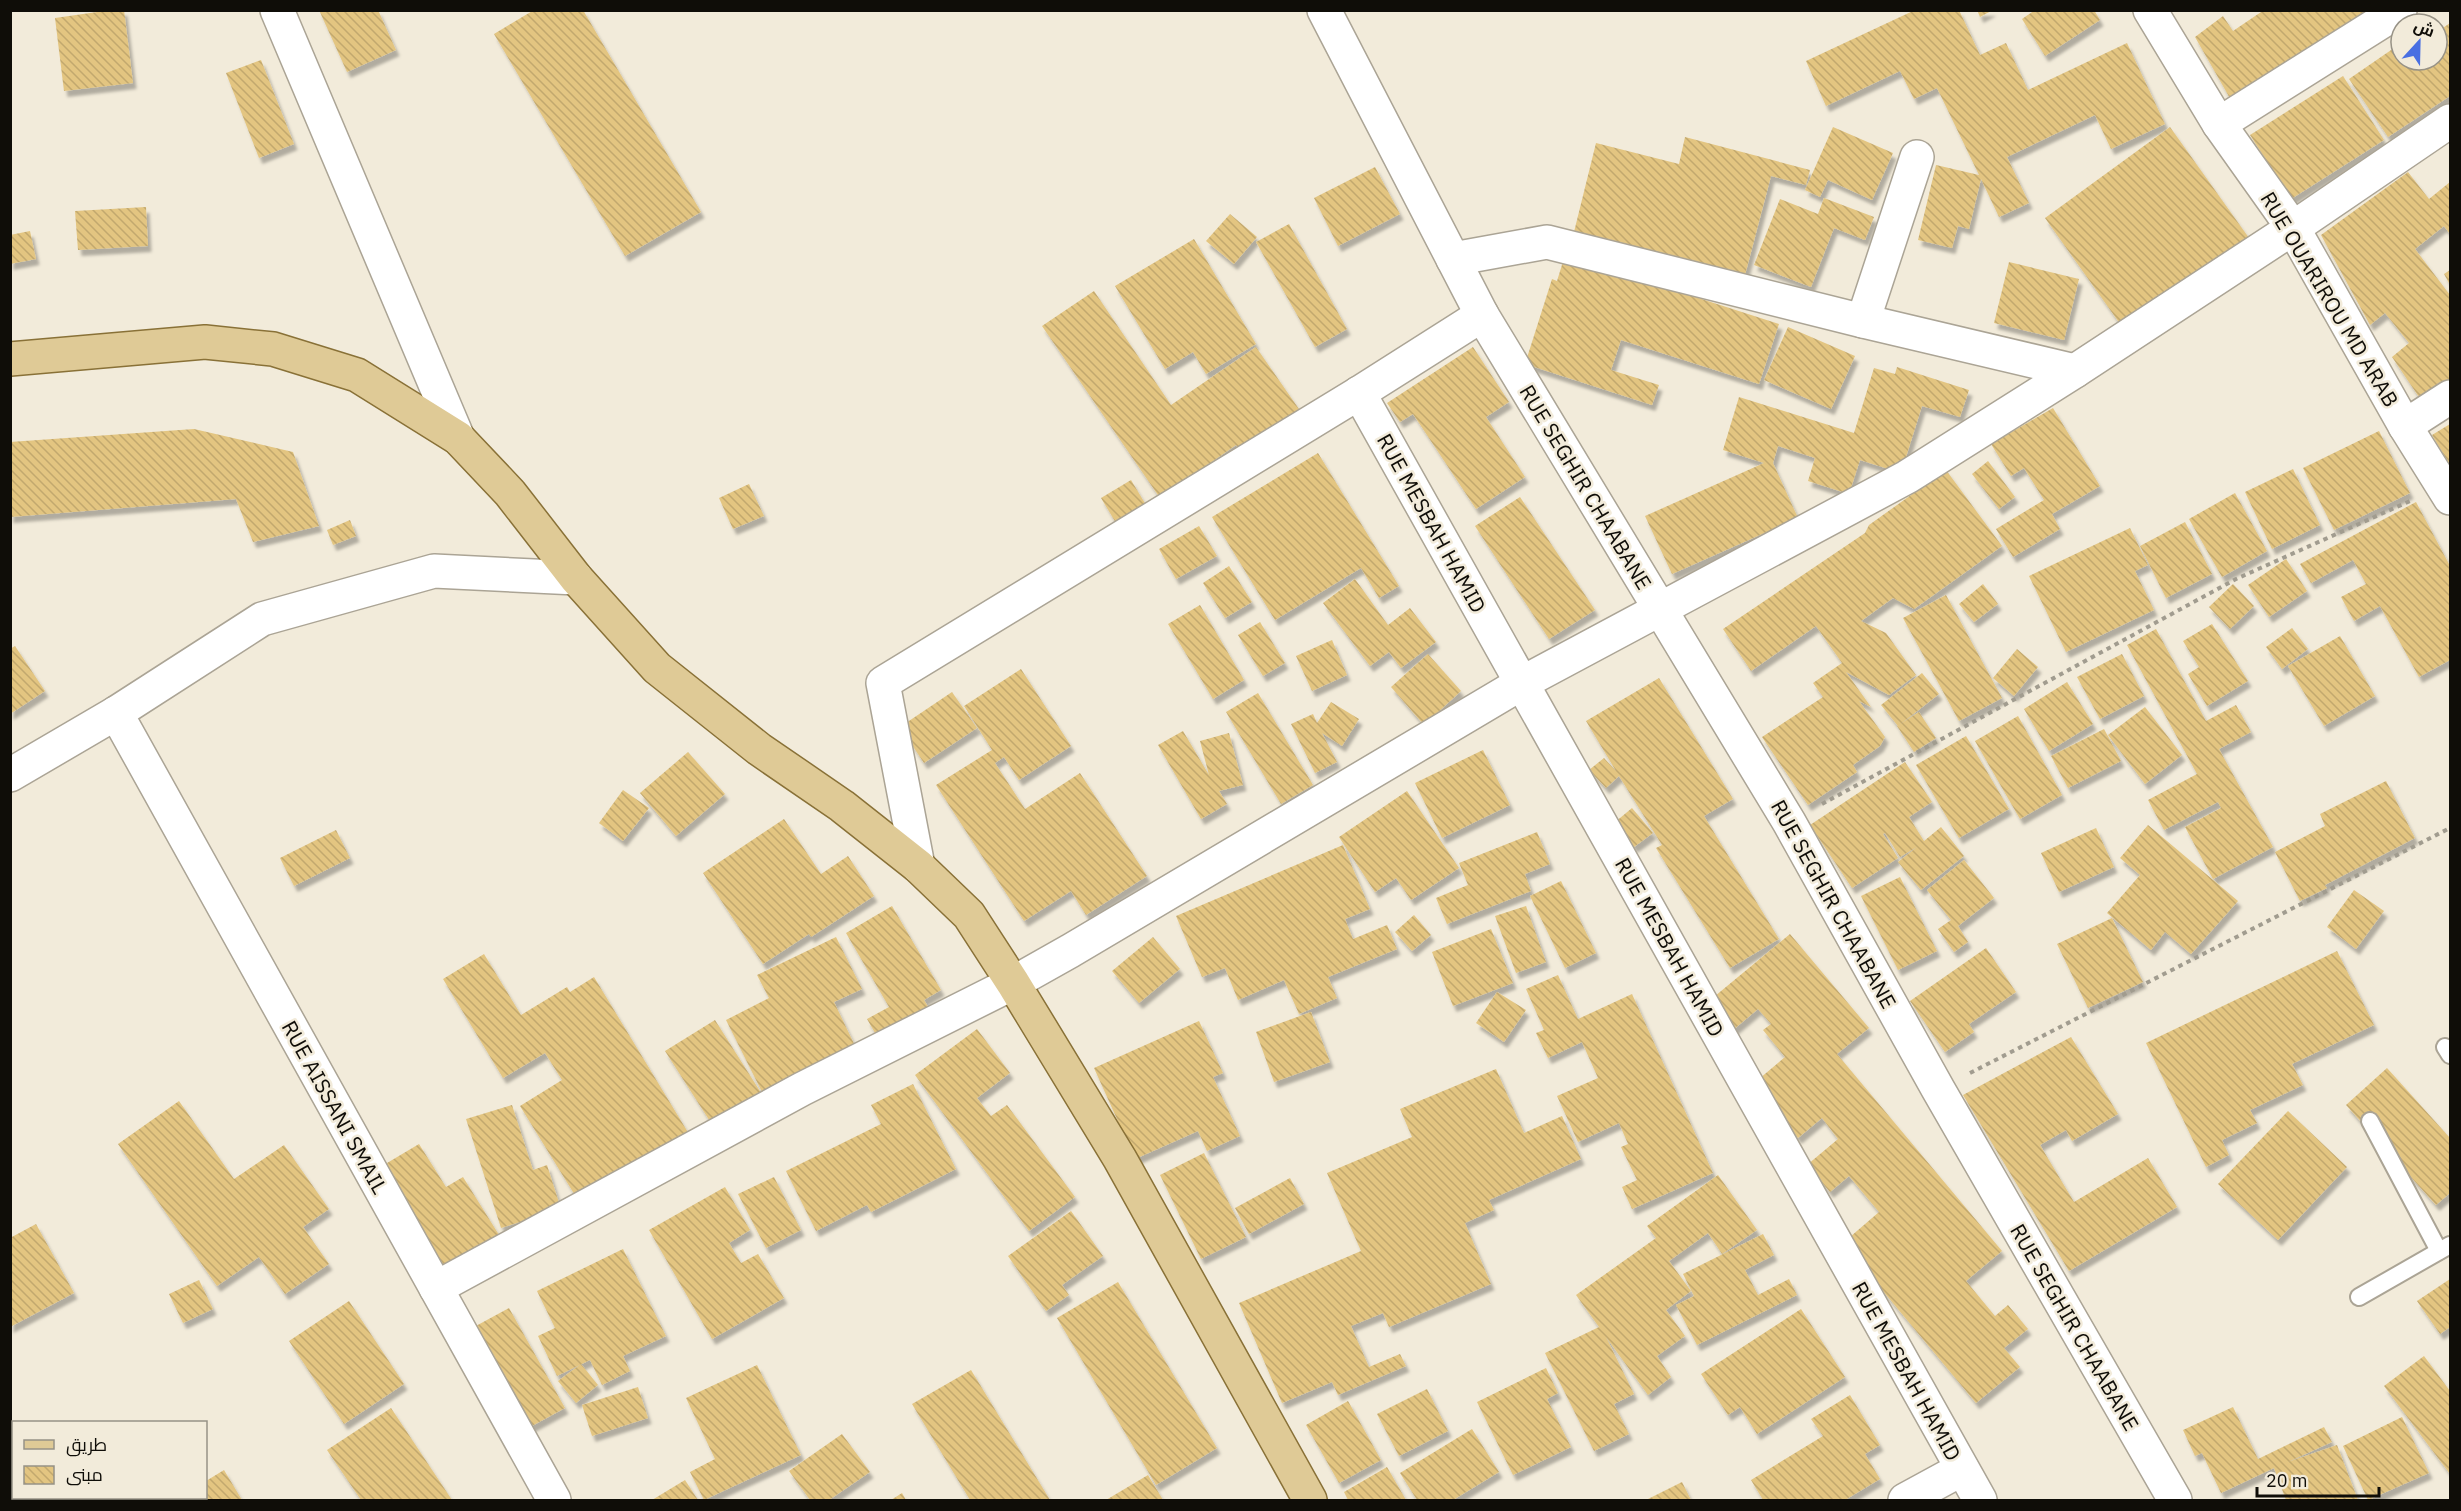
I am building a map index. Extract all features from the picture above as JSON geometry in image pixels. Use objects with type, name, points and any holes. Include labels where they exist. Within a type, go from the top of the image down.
[{"type":"main road","points":[[10,359],[205,342],[273,349],[357,375],[458,438],[510,493],[576,578],[657,668],[759,748],[842,806],[918,866],[969,915],[1120,1159],[1310,1500]]},
{"type":"street","points":[[277,10],[458,438]]},
{"type":"street","name":"RUE SEGHIR CHAABANE","points":[[1324,10],[1482,315],[1789,822],[1938,1089],[2175,1500]]},
{"type":"street","name":"RUE OUARIROU MD ARAB","points":[[2150,10],[2219,124],[2293,228],[2405,426],[2447,492]]},
{"type":"street","points":[[2219,124],[2400,10]]},
{"type":"street","points":[[436,1288],[802,1089],[1013,983],[1522,682],[1907,477],[2075,371],[2451,121]]},
{"type":"street","points":[[1863,321],[1917,157]]},
{"type":"street","points":[[1453,259],[1547,242],[2075,371]]},
{"type":"street","points":[[918,866],[883,683],[1359,393],[1482,315]]},
{"type":"street","name":"RUE MESBAH HAMID","points":[[1359,393],[1980,1500]]},
{"type":"street","points":[[2405,426],[2451,397]]},
{"type":"street","points":[[10,775],[116,713],[262,619],[434,571],[576,578]]},
{"type":"street","name":"RUE AISSANI SMAIL","points":[[116,713],[554,1500]]},
{"type":"street","points":[[1905,1500],[1962,1469]]},
{"type":"lane","points":[[2359,1297],[2445,1248],[2370,1121]]},
{"type":"path","points":[[1789,822],[2235,579],[2447,492]]},
{"type":"path","points":[[1938,1089],[2451,828]]},
{"type":"building","points":[[124,10],[133,83],[64,91],[55,18]]},
{"type":"building","points":[[319,10],[378,10],[396,50],[347,72]]},
{"type":"building","points":[[534,10],[583,10],[701,212],[625,256],[494,34]]},
{"type":"building","points":[[1915,10],[1959,10],[1980,55],[2006,43],[2028,90],[2127,43],[2165,124],[2111,149],[2095,115],[2007,157],[2029,203],[1999,217],[1981,179],[1969,229],[1958,226],[1952,248],[1918,240],[1936,165],[1979,175],[1937,88],[1914,99],[1900,71],[1826,106],[1806,61]]},
{"type":"building","points":[[1977,10],[1993,10],[1980,17]]},
{"type":"building","points":[[2035,10],[2094,10],[2100,20],[2045,56],[2022,19]]},
{"type":"building","points":[[2264,10],[2369,10],[2231,100],[2195,37],[2223,16],[2233,31]]},
{"type":"building","points":[[2449,24],[2450,96],[2388,137],[2349,79],[2389,51],[2389,72],[2449,72]]},
{"type":"building","points":[[261,60],[294,144],[259,158],[226,73]]},
{"type":"building","points":[[2343,76],[2384,140],[2291,199],[2250,135]]},
{"type":"building","points":[[1833,127],[1893,153],[1872,200],[1828,180],[1820,197],[1805,190]]},
{"type":"building","points":[[2170,127],[2249,238],[2123,328],[2045,218]]},
{"type":"building","points":[[1685,137],[1810,170],[1806,185],[1771,176],[1745,275],[1574,232],[1596,143],[1679,164]]},
{"type":"building","points":[[1375,167],[1400,214],[1338,246],[1314,198]]},
{"type":"building","points":[[2408,172],[2429,199],[2450,182],[2450,234],[2444,226],[2415,249],[2450,295],[2450,379],[2419,397],[2392,357],[2409,343],[2385,313],[2370,325],[2321,235]]},
{"type":"building","points":[[1824,198],[1874,217],[1865,240],[1834,228],[1811,287],[1754,265],[1780,199],[1818,214]]},
{"type":"building","points":[[146,207],[148,246],[78,250],[75,211]]},
{"type":"building","points":[[1230,214],[1257,237],[1234,264],[1206,241]]},
{"type":"building","points":[[1289,224],[1347,329],[1315,347],[1256,242]]},
{"type":"building","points":[[30,231],[36,259],[10,264],[10,235]]},
{"type":"building","points":[[1194,239],[1256,344],[1206,374],[1193,352],[1165,369],[1115,286]]},
{"type":"building","points":[[1565,255],[1779,324],[1759,384],[1621,340],[1611,370],[1659,385],[1652,405],[1525,364],[1552,279],[1557,281]]},
{"type":"building","points":[[2009,262],[2079,279],[2064,340],[1994,323]]},
{"type":"building","points":[[2450,270],[2450,285],[2444,274]]},
{"type":"building","points":[[1094,291],[1171,405],[1256,347],[1301,412],[1241,453],[1236,445],[1160,498],[1042,326]]},
{"type":"building","points":[[1788,327],[1855,356],[1831,409],[1764,380]]},
{"type":"building","points":[[1473,347],[1509,402],[1486,417],[1525,477],[1476,509],[1413,414],[1400,422],[1387,403]]},
{"type":"building","points":[[1897,367],[1969,390],[1960,417],[1922,406],[1901,473],[1860,460],[1849,494],[1808,481],[1815,458],[1778,446],[1773,463],[1798,518],[1672,574],[1645,516],[1764,463],[1723,450],[1739,397],[1854,433],[1874,368],[1895,374]]},
{"type":"building","points":[[2053,408],[2100,486],[2052,514],[2060,529],[2013,557],[1996,529],[2044,500],[2024,468],[2011,476],[1991,444]]},
{"type":"building","points":[[2450,424],[2450,465],[2432,435]]},
{"type":"building","points":[[194,429],[293,452],[319,526],[253,542],[236,499],[10,517],[10,442]]},
{"type":"building","points":[[2379,431],[2410,493],[2334,530],[2303,468]]},
{"type":"building","points":[[1318,453],[1399,586],[1379,598],[1361,568],[1275,620],[1212,517]]},
{"type":"building","points":[[1988,461],[2015,497],[1999,509],[1972,474]]},
{"type":"building","points":[[2293,469],[2320,525],[2272,549],[2245,492]]},
{"type":"building","points":[[1946,470],[2002,546],[1914,609],[1893,598],[1861,621],[1886,633],[1916,675],[1889,695],[1846,672],[1871,707],[1859,701],[1885,737],[1880,746],[1853,765],[1857,772],[1808,805],[1762,737],[1823,697],[1813,683],[1842,663],[1816,626],[1751,671],[1723,629],[1865,533],[1869,525]]},
{"type":"building","points":[[1131,480],[1146,505],[1116,523],[1101,498]]},
{"type":"building","points":[[749,484],[764,516],[733,529],[719,498]]},
{"type":"building","points":[[2235,493],[2267,551],[2222,577],[2189,519]]},
{"type":"building","points":[[1520,497],[1595,610],[1549,639],[1475,526]]},
{"type":"building","points":[[2416,502],[2450,566],[2450,660],[2419,677],[2380,606],[2354,621],[2341,597],[2366,584],[2353,560],[2311,583],[2300,564]]},
{"type":"building","points":[[350,520],[356,536],[333,545],[327,530]]},
{"type":"building","points":[[2185,522],[2212,574],[2166,598],[2140,546]]},
{"type":"building","points":[[1199,526],[1217,556],[1176,579],[1159,549]]},
{"type":"building","points":[[2130,528],[2148,565],[2135,571],[2154,610],[2066,652],[2029,576]]},
{"type":"building","points":[[2286,559],[2307,591],[2269,617],[2248,585]]},
{"type":"building","points":[[1229,566],[1252,602],[1225,618],[1203,583]]},
{"type":"building","points":[[1355,579],[1388,625],[1410,608],[1436,642],[1401,668],[1389,652],[1370,666],[1323,603]]},
{"type":"building","points":[[1983,584],[1998,604],[1974,622],[1959,604]]},
{"type":"building","points":[[2233,584],[2254,606],[2230,629],[2209,607]]},
{"type":"building","points":[[1946,595],[2002,698],[1959,721],[1903,618]]},
{"type":"building","points":[[1200,605],[1244,680],[1213,699],[1168,624]]},
{"type":"building","points":[[1260,622],[1285,663],[1263,676],[1238,635]]},
{"type":"building","points":[[2212,624],[2248,681],[2207,706],[2188,674],[2199,667],[2183,641]]},
{"type":"building","points":[[2292,628],[2308,649],[2282,669],[2266,647]]},
{"type":"building","points":[[2156,629],[2206,721],[2236,705],[2251,732],[2219,749],[2273,847],[2213,879],[2185,827],[2221,808],[2218,802],[2164,830],[2148,800],[2197,774],[2127,645]]},
{"type":"building","points":[[2340,636],[2375,696],[2324,726],[2288,666]]},
{"type":"building","points":[[1332,640],[1347,675],[1312,691],[1296,656]]},
{"type":"building","points":[[15,646],[45,691],[10,714],[10,649]]},
{"type":"building","points":[[2017,649],[2038,667],[2014,696],[1993,678]]},
{"type":"building","points":[[1428,654],[1461,691],[1424,725],[1391,687]]},
{"type":"building","points":[[2122,654],[2144,696],[2100,719],[2077,677]]},
{"type":"building","points":[[1021,669],[1071,746],[1019,780],[1004,757],[995,763],[1025,809],[1080,773],[1147,876],[1086,915],[1071,891],[1024,921],[936,785],[992,750],[964,706]]},
{"type":"building","points":[[1922,673],[1939,694],[1898,726],[1881,705]]},
{"type":"building","points":[[1659,678],[1733,799],[1704,816],[1779,939],[1730,968],[1656,848],[1662,845],[1619,776],[1606,788],[1589,770],[1604,758],[1616,771],[1586,721]]},
{"type":"building","points":[[2067,682],[2093,724],[2049,751],[2024,709]]},
{"type":"building","points":[[952,692],[977,728],[924,763],[900,727]]},
{"type":"building","points":[[1258,693],[1313,785],[1281,804],[1226,712]]},
{"type":"building","points":[[1331,702],[1359,719],[1342,746],[1322,733],[1337,762],[1315,773],[1291,724],[1313,714],[1317,723]]},
{"type":"building","points":[[2145,707],[2182,755],[2145,784],[2108,735]]},
{"type":"building","points":[[1919,712],[1936,738],[1914,752],[1897,726]]},
{"type":"building","points":[[2018,716],[2062,795],[2020,819],[1975,741]]},
{"type":"building","points":[[2104,729],[2121,761],[2068,788],[2051,756]]},
{"type":"building","points":[[1183,731],[1209,775],[1200,741],[1229,733],[1243,785],[1219,791],[1227,804],[1201,819],[1158,745]]},
{"type":"building","points":[[1966,736],[2009,809],[1959,838],[1916,765]]},
{"type":"building","points":[[1483,750],[1510,805],[1442,838],[1415,783]]},
{"type":"building","points":[[688,752],[725,794],[676,836],[640,793]]},
{"type":"building","points":[[1905,762],[1932,802],[1909,817],[1924,841],[1941,827],[1964,856],[1921,890],[1898,862],[1917,847],[1900,857],[1885,833],[1883,834],[1898,858],[1852,888],[1810,825]]},
{"type":"building","points":[[2386,781],[2415,838],[2325,885],[2327,888],[2300,901],[2275,852],[2325,826],[2320,814]]},
{"type":"building","points":[[623,790],[649,808],[623,841],[599,823]]},
{"type":"building","points":[[1407,791],[1459,868],[1411,900],[1396,878],[1375,892],[1339,837]]},
{"type":"building","points":[[1632,808],[1653,833],[1634,847],[1614,823]]},
{"type":"building","points":[[784,819],[821,874],[848,856],[874,896],[811,937],[809,934],[763,964],[703,873]]},
{"type":"building","points":[[2148,825],[2238,901],[2191,954],[2165,932],[2151,950],[2107,913],[2140,875],[2120,858]]},
{"type":"building","points":[[2096,828],[2114,867],[2059,892],[2041,853]]},
{"type":"building","points":[[336,830],[350,858],[294,886],[280,858]]},
{"type":"building","points":[[1537,832],[1550,864],[1525,874],[1531,891],[1447,924],[1436,898],[1468,885],[1459,863]]},
{"type":"building","points":[[1343,845],[1370,909],[1345,919],[1353,939],[1387,925],[1397,949],[1328,977],[1337,998],[1299,1014],[1284,980],[1238,1000],[1225,968],[1202,977],[1176,916]]},
{"type":"building","points":[[1964,860],[1994,898],[1958,926],[1968,942],[1954,952],[1938,929],[1951,920],[1927,890]]},
{"type":"building","points":[[1900,877],[1937,951],[1898,970],[1861,896]]},
{"type":"building","points":[[1561,881],[1596,953],[1565,968],[1530,896]]},
{"type":"building","points":[[2354,890],[2384,911],[2356,949],[2327,927]]},
{"type":"building","points":[[892,906],[941,990],[924,1000],[933,1015],[882,1045],[867,1019],[889,1007],[846,933]]},
{"type":"building","points":[[1526,906],[1546,962],[1516,973],[1495,916]]},
{"type":"building","points":[[1414,915],[1431,935],[1412,951],[1395,932]]},
{"type":"building","points":[[2112,918],[2143,982],[2088,1008],[2057,944]]},
{"type":"building","points":[[1491,929],[1513,983],[1453,1006],[1432,952]]},
{"type":"building","points":[[1790,934],[1869,1028],[1837,1054],[2002,1251],[1966,1281],[1995,1316],[2008,1305],[2028,1329],[2004,1348],[2020,1367],[1976,1403],[1843,1243],[1879,1212],[1849,1176],[1830,1192],[1807,1165],[1838,1139],[1822,1118],[1798,1138],[1753,1084],[1785,1057],[1763,1030],[1771,1024],[1758,1009],[1733,1030],[1709,1001]]},
{"type":"building","points":[[836,937],[862,989],[834,1002],[858,1052],[765,1098],[726,1020],[769,998],[757,975]]},
{"type":"building","points":[[1153,937],[1180,969],[1139,1003],[1112,971]]},
{"type":"building","points":[[1986,948],[2016,992],[1969,1024],[1974,1032],[1945,1052],[1910,1001]]},
{"type":"building","points":[[2337,951],[2374,1025],[2292,1064],[2303,1085],[2250,1110],[2257,1123],[2222,1140],[2229,1155],[2206,1167],[2146,1043]]},
{"type":"building","points":[[484,954],[521,1015],[567,987],[570,992],[594,977],[692,1139],[581,1205],[520,1106],[562,1080],[545,1053],[503,1078],[443,979]]},
{"type":"building","points":[[1558,975],[1578,1019],[1632,994],[1713,1173],[1632,1209],[1622,1187],[1637,1180],[1621,1147],[1628,1144],[1619,1123],[1578,1142],[1557,1096],[1598,1078],[1582,1042],[1548,1058],[1536,1033],[1544,1030],[1526,989]]},
{"type":"building","points":[[1497,992],[1526,1010],[1504,1042],[1476,1023]]},
{"type":"building","points":[[1311,1012],[1330,1062],[1274,1082],[1256,1032]]},
{"type":"building","points":[[715,1020],[763,1096],[713,1126],[665,1051]]},
{"type":"building","points":[[1199,1021],[1223,1073],[1213,1077],[1240,1136],[1207,1151],[1198,1131],[1135,1159],[1094,1068]]},
{"type":"building","points":[[977,1029],[1010,1073],[977,1098],[991,1116],[1007,1105],[1075,1197],[1029,1231],[915,1075]]},
{"type":"building","points":[[2071,1037],[2118,1114],[2072,1141],[2066,1130],[2040,1145],[2074,1202],[2148,1158],[2177,1207],[2069,1271],[1963,1095]]},
{"type":"building","points":[[2387,1068],[2450,1138],[2450,1193],[2436,1205],[2346,1105]]},
{"type":"building","points":[[1496,1069],[1524,1133],[1562,1116],[1581,1159],[1489,1200],[1494,1210],[1465,1223],[1491,1284],[1389,1327],[1383,1313],[1351,1326],[1369,1367],[1400,1354],[1406,1366],[1338,1395],[1332,1382],[1282,1403],[1239,1303],[1361,1251],[1327,1173],[1412,1137],[1400,1109]]},
{"type":"building","points":[[913,1084],[956,1169],[871,1212],[867,1205],[816,1231],[786,1171],[881,1124],[871,1105]]},
{"type":"building","points":[[179,1101],[234,1179],[284,1145],[329,1209],[303,1227],[329,1264],[285,1294],[259,1257],[217,1286],[118,1144]]},
{"type":"building","points":[[512,1105],[533,1170],[547,1165],[561,1209],[501,1228],[466,1119]]},
{"type":"building","points":[[2288,1111],[2347,1167],[2278,1240],[2218,1184]]},
{"type":"building","points":[[419,1144],[446,1187],[463,1177],[504,1243],[450,1276],[382,1166]]},
{"type":"building","points":[[1204,1153],[1246,1237],[1201,1259],[1160,1175]]},
{"type":"building","points":[[1718,1175],[1757,1230],[1722,1254],[1708,1233],[1669,1261],[1691,1291],[1666,1310],[1685,1336],[1657,1356],[1671,1377],[1648,1395],[1606,1337],[1634,1394],[1614,1404],[1629,1434],[1594,1451],[1545,1353],[1599,1327],[1576,1295],[1656,1238],[1647,1226]]},
{"type":"building","points":[[774,1177],[801,1230],[766,1248],[738,1194]]},
{"type":"building","points":[[1290,1178],[1304,1204],[1249,1234],[1235,1208]]},
{"type":"building","points":[[725,1187],[750,1230],[729,1243],[741,1263],[758,1254],[784,1298],[712,1339],[649,1230]]},
{"type":"building","points":[[1071,1211],[1103,1256],[1062,1285],[1069,1295],[1046,1311],[1008,1256]]},
{"type":"building","points":[[36,1224],[74,1293],[10,1327],[10,1238]]},
{"type":"building","points":[[1763,1234],[1774,1255],[1745,1270],[1758,1295],[1789,1279],[1797,1295],[1697,1345],[1676,1305],[1694,1296],[1683,1274]]},
{"type":"building","points":[[623,1249],[666,1336],[623,1356],[630,1371],[602,1385],[590,1360],[557,1376],[538,1336],[555,1328],[537,1291]]},
{"type":"building","points":[[2450,1279],[2450,1327],[2440,1334],[2417,1301]]},
{"type":"building","points":[[199,1280],[213,1309],[183,1323],[169,1294]]},
{"type":"building","points":[[1118,1282],[1217,1448],[1156,1485],[1057,1318]]},
{"type":"building","points":[[349,1301],[404,1384],[344,1424],[289,1341]]},
{"type":"building","points":[[509,1308],[565,1408],[519,1433],[463,1333]]},
{"type":"building","points":[[1801,1309],[1845,1377],[1757,1434],[1740,1407],[1728,1415],[1701,1374]]},
{"type":"building","points":[[2424,1356],[2450,1391],[2450,1474],[2384,1386]]},
{"type":"building","points":[[581,1364],[598,1385],[576,1403],[558,1381]]},
{"type":"building","points":[[757,1365],[801,1455],[704,1500],[690,1472],[715,1459],[686,1398]]},
{"type":"building","points":[[1546,1368],[1558,1393],[1547,1399],[1571,1447],[1513,1475],[1477,1402]]},
{"type":"building","points":[[971,1370],[1050,1500],[970,1500],[912,1404]]},
{"type":"building","points":[[638,1387],[648,1418],[592,1436],[582,1405]]},
{"type":"building","points":[[1427,1389],[1448,1431],[1399,1456],[1377,1414]]},
{"type":"building","points":[[1850,1395],[1880,1445],[1865,1454],[1880,1479],[1845,1500],[1763,1500],[1751,1480],[1823,1436],[1811,1419]]},
{"type":"building","points":[[1348,1401],[1381,1460],[1339,1483],[1306,1425]]},
{"type":"building","points":[[2233,1407],[2258,1459],[2324,1427],[2332,1442],[2288,1462],[2337,1445],[2358,1500],[2286,1500],[2274,1468],[2221,1493],[2202,1453],[2195,1456],[2183,1430]]},
{"type":"building","points":[[391,1408],[452,1500],[361,1500],[327,1450]]},
{"type":"building","points":[[2402,1417],[2429,1473],[2368,1500],[2343,1446]]},
{"type":"building","points":[[1472,1429],[1499,1472],[1453,1500],[1417,1500],[1400,1473]]},
{"type":"building","points":[[842,1434],[870,1472],[829,1500],[810,1500],[789,1471]]},
{"type":"building","points":[[1387,1467],[1406,1500],[1348,1500],[1344,1492]]},
{"type":"building","points":[[224,1470],[242,1500],[173,1500],[207,1499],[207,1480]]},
{"type":"building","points":[[1148,1475],[1163,1500],[1106,1500]]},
{"type":"building","points":[[685,1480],[698,1500],[652,1500]]},
{"type":"building","points":[[1682,1482],[1691,1500],[1646,1500]]},
{"type":"building","points":[[902,1493],[906,1500],[891,1500]]}]
